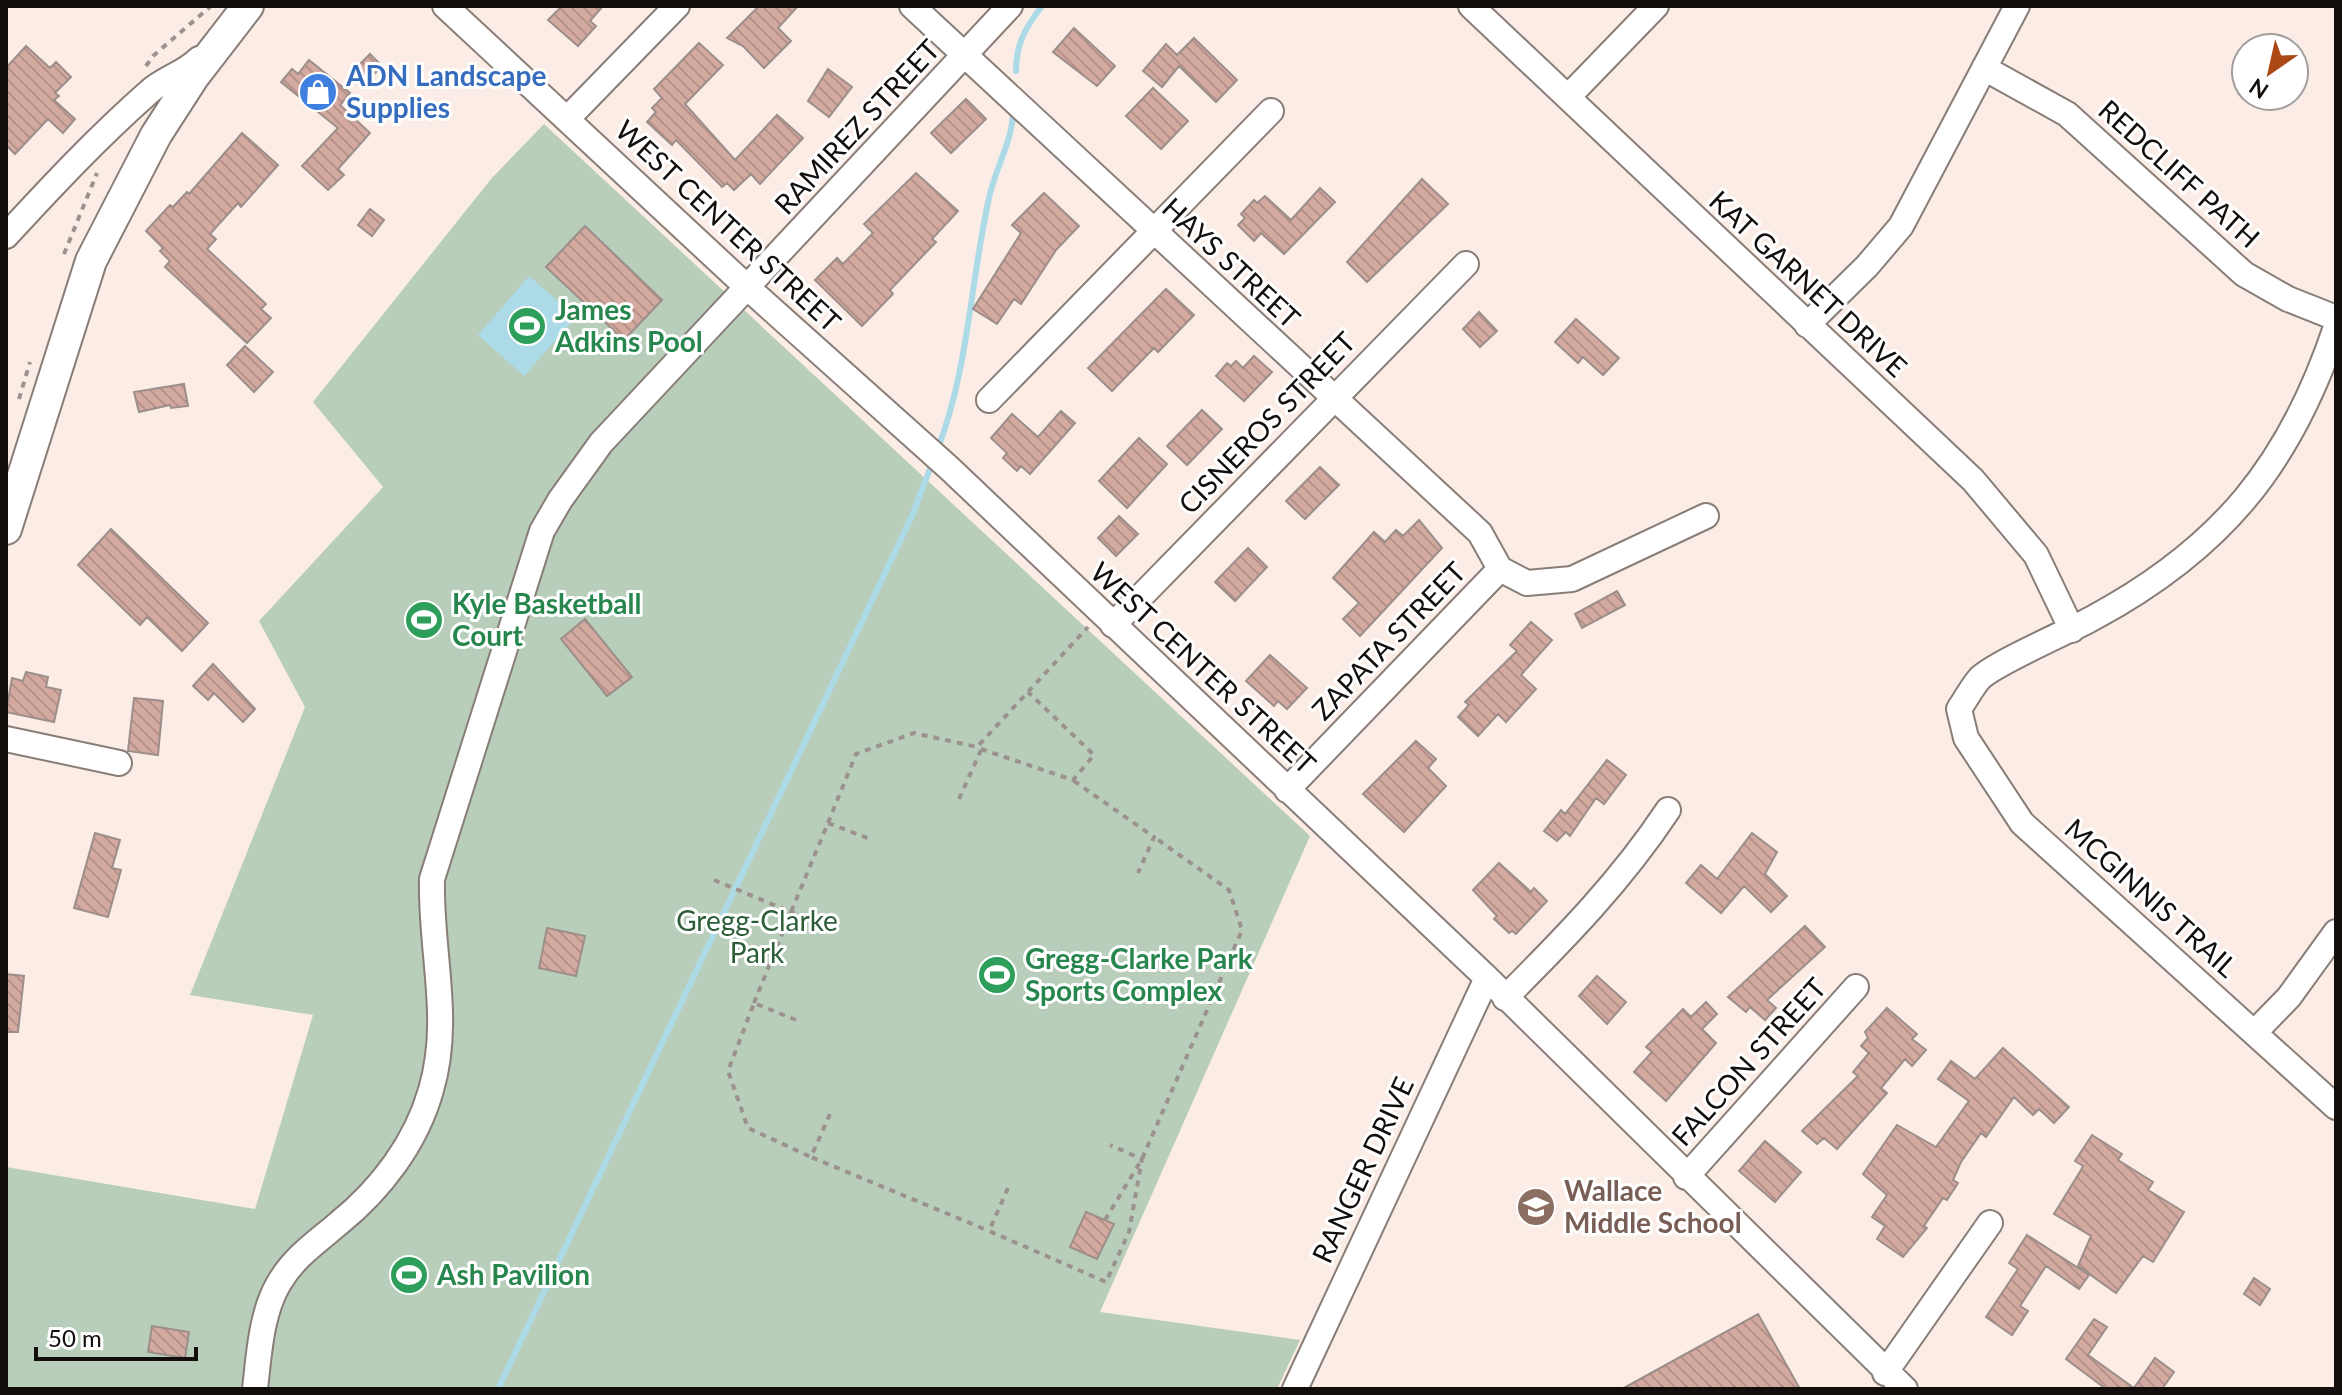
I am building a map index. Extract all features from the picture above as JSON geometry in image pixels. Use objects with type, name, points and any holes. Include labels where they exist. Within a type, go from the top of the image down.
[{"type":"main road","points":[[6,528],[16,468],[91,261],[156,135],[248,6]]},
{"type":"street","name":"WEST CENTER STREET","points":[[445,6],[748,288],[949,468],[1487,978],[1885,1373],[1905,1389]]},
{"type":"street","points":[[568,118],[677,6]]},
{"type":"street","name":"HAYS STREET","points":[[912,6],[1332,399],[1480,533],[1500,569]]},
{"type":"street","name":"RAMIREZ STREET","points":[[255,1389],[267,1312],[277,1285],[294,1261],[366,1200],[391,1172],[431,1091],[442,1020],[431,915],[432,879],[542,531],[601,443],[1010,6]]},
{"type":"street","name":"KAT GARNET DRIVE","points":[[1471,6],[1973,480],[2009,518],[2036,555],[2072,630]]},
{"type":"street","points":[[1568,97],[1656,6]]},
{"type":"street","points":[[1807,325],[1867,266],[1901,226],[2017,6]]},
{"type":"street","points":[[7,234],[105,131],[153,88],[187,71],[227,32]]},
{"type":"street","name":"REDCLIFF PATH","points":[[1984,68],[2067,114],[2244,274],[2288,299],[2336,318]]},
{"type":"street","points":[[989,400],[1271,111]]},
{"type":"street","name":"CISNEROS STREET","points":[[1107,619],[1466,264]]},
{"type":"street","points":[[2072,630],[2165,575],[2237,511],[2268,472],[2319,379],[2336,327]]},
{"type":"street","points":[[1500,569],[1527,583],[1572,579],[1706,516]]},
{"type":"street","name":"ZAPATA STREET","points":[[1287,790],[1500,569]]},
{"type":"street","name":"MCGINNIS TRAIL","points":[[2072,630],[1981,677],[1959,709],[1966,738],[2022,823],[2255,1032],[2318,1095],[2336,1107]]},
{"type":"street","points":[[6,739],[119,763]]},
{"type":"street","points":[[1505,998],[1591,913],[1634,862],[1668,810]]},
{"type":"street","points":[[2255,1032],[2289,997],[2336,932]]},
{"type":"street","name":"RANGER DRIVE","points":[[1295,1389],[1487,978]]},
{"type":"street","name":"FALCON STREET","points":[[1686,1177],[1856,987]]},
{"type":"street","points":[[1885,1373],[1990,1223]]},
{"type":"path","points":[[959,799],[979,748],[1028,692],[1107,619]]},
{"type":"path","points":[[1028,692],[1094,755],[1073,780]]},
{"type":"path","points":[[1105,1220],[1142,1159],[1242,930],[1229,890],[1073,780],[979,748],[914,733],[856,754],[728,1071],[748,1128],[1106,1282],[1129,1232],[1142,1159]]},
{"type":"path","points":[[828,823],[870,839]]},
{"type":"path","points":[[1138,873],[1154,837]]},
{"type":"path","points":[[714,880],[833,929]]},
{"type":"path","points":[[754,1003],[796,1020]]},
{"type":"path","points":[[811,1157],[830,1114]]},
{"type":"path","points":[[1110,1145],[1142,1159]]},
{"type":"path","points":[[989,1231],[1008,1188]]},
{"type":"green space","name":"Gregg-Clarke Park","points":[[544,124],[1310,836],[1100,1312],[1300,1340],[1277,1389],[6,1389],[6,1167],[255,1209],[313,1015],[190,995],[305,707],[259,621],[383,487],[313,402],[491,179]]},
{"type":"water","name":"James Adkins Pool","points":[[529,276],[576,317],[524,376],[478,335]]},
{"type":"building","points":[[562,6],[603,6],[590,21],[596,26],[578,46],[548,20]]},
{"type":"building","points":[[759,6],[798,6],[778,28],[791,41],[764,68],[743,46],[727,38]]},
{"type":"building","points":[[1074,28],[1115,66],[1097,86],[1053,52]]},
{"type":"building","points":[[1194,38],[1237,80],[1216,102],[1179,66],[1162,87],[1143,71],[1166,44],[1177,55]]},
{"type":"building","points":[[699,43],[723,65],[685,104],[735,160],[777,115],[803,138],[760,184],[751,174],[734,190],[727,183],[722,187],[676,140],[672,145],[647,122],[656,112],[652,108],[662,98],[654,89]]},
{"type":"building","points":[[26,46],[50,68],[56,62],[71,77],[55,93],[59,96],[54,100],[75,119],[63,133],[48,119],[15,154],[6,145],[6,68]]},
{"type":"building","points":[[370,54],[382,66],[368,80],[356,68]]},
{"type":"building","points":[[309,60],[350,93],[340,105],[370,133],[338,169],[344,175],[328,190],[302,166],[338,128],[281,82],[292,69],[298,74]]},
{"type":"building","points":[[828,69],[852,87],[829,117],[808,101]]},
{"type":"building","points":[[1153,88],[1188,121],[1161,149],[1126,116]]},
{"type":"building","points":[[966,99],[986,119],[951,153],[931,133]]},
{"type":"building","points":[[242,133],[278,165],[241,207],[238,203],[210,234],[216,239],[207,249],[266,304],[261,309],[271,318],[247,343],[165,267],[170,261],[160,251],[163,248],[146,231],[170,205],[173,207],[187,192],[189,194]]},
{"type":"building","points":[[916,173],[958,211],[932,239],[936,242],[890,290],[893,294],[862,326],[815,280],[837,258],[843,264],[873,233],[864,224]]},
{"type":"building","points":[[1422,179],[1448,204],[1367,282],[1347,262]]},
{"type":"building","points":[[1320,188],[1335,202],[1284,254],[1261,233],[1254,241],[1238,225],[1245,218],[1241,214],[1254,200],[1257,203],[1265,196],[1291,220]]},
{"type":"building","points":[[1044,193],[1079,226],[1056,250],[1021,304],[1014,299],[997,324],[973,309],[1021,233],[1012,225]]},
{"type":"building","points":[[370,209],[384,220],[372,236],[358,225]]},
{"type":"building","points":[[585,226],[662,300],[624,340],[546,267]]},
{"type":"building","points":[[1166,289],[1194,315],[1158,352],[1154,348],[1112,391],[1088,368]]},
{"type":"building","points":[[1479,312],[1497,331],[1480,347],[1463,329]]},
{"type":"building","points":[[1576,319],[1619,358],[1603,375],[1583,357],[1578,363],[1555,342]]},
{"type":"building","points":[[245,346],[273,372],[254,392],[227,365]]},
{"type":"building","points":[[1254,356],[1272,372],[1244,401],[1216,376],[1227,363],[1231,366],[1236,361],[1243,368]]},
{"type":"building","points":[[184,384],[188,406],[171,408],[170,405],[139,412],[134,392]]},
{"type":"building","points":[[1202,410],[1222,429],[1187,465],[1167,446]]},
{"type":"building","points":[[1061,411],[1075,423],[1030,474],[1021,466],[1017,471],[1003,458],[1007,453],[991,438],[1012,414],[1038,437]]},
{"type":"building","points":[[1139,438],[1167,464],[1127,508],[1099,481]]},
{"type":"building","points":[[1320,467],[1339,485],[1305,519],[1286,501]]},
{"type":"building","points":[[1119,516],[1138,534],[1116,556],[1098,538]]},
{"type":"building","points":[[1419,520],[1442,548],[1360,636],[1343,619],[1359,603],[1333,578],[1374,532],[1385,542],[1396,530],[1403,536]]},
{"type":"building","points":[[111,529],[208,623],[182,651],[147,617],[140,625],[78,565]]},
{"type":"building","points":[[1248,548],[1267,567],[1235,601],[1215,582]]},
{"type":"building","points":[[1617,591],[1625,605],[1582,628],[1575,614]]},
{"type":"building","points":[[585,619],[632,677],[607,696],[561,639]]},
{"type":"building","points":[[1531,622],[1552,640],[1521,675],[1536,689],[1506,722],[1498,714],[1478,736],[1458,717],[1469,705],[1465,702],[1517,651],[1510,645]]},
{"type":"building","points":[[1270,655],[1307,688],[1287,709],[1278,701],[1274,706],[1246,681]]},
{"type":"building","points":[[213,664],[255,709],[243,722],[214,693],[208,700],[193,686]]},
{"type":"building","points":[[26,672],[48,677],[46,687],[61,690],[54,722],[6,712],[12,678],[23,681]]},
{"type":"building","points":[[134,698],[163,701],[158,755],[128,751]]},
{"type":"building","points":[[1416,741],[1436,759],[1428,768],[1446,786],[1404,832],[1363,794]]},
{"type":"building","points":[[1607,760],[1626,775],[1604,804],[1596,798],[1570,836],[1566,832],[1557,841],[1544,831],[1561,810],[1565,814]]},
{"type":"building","points":[[95,833],[120,840],[112,868],[121,870],[108,917],[74,908]]},
{"type":"building","points":[[1752,833],[1777,852],[1765,874],[1787,896],[1771,912],[1744,886],[1721,913],[1686,883],[1701,865],[1717,879]]},
{"type":"building","points":[[1499,863],[1531,892],[1534,888],[1547,901],[1516,934],[1512,931],[1509,933],[1494,919],[1497,916],[1473,890]]},
{"type":"building","points":[[1805,926],[1825,947],[1767,1000],[1776,1008],[1765,1020],[1750,1007],[1746,1012],[1728,997]]},
{"type":"building","points":[[547,928],[585,936],[576,976],[539,968]]},
{"type":"building","points":[[6,974],[24,976],[18,1032],[6,1032]]},
{"type":"building","points":[[1597,976],[1626,1002],[1607,1024],[1579,996]]},
{"type":"building","points":[[1706,1002],[1717,1014],[1702,1029],[1716,1043],[1666,1101],[1634,1072],[1652,1052],[1646,1047],[1683,1009],[1691,1017]]},
{"type":"building","points":[[1887,1008],[1917,1034],[1912,1039],[1926,1050],[1912,1066],[1905,1059],[1881,1088],[1887,1093],[1837,1149],[1824,1138],[1817,1144],[1802,1131],[1858,1076],[1853,1072],[1869,1053],[1861,1046],[1868,1038],[1865,1032]]},
{"type":"building","points":[[2003,1048],[2069,1107],[2054,1123],[2039,1109],[2033,1115],[2014,1097],[1986,1137],[1981,1133],[1961,1162],[1953,1180],[1958,1183],[1947,1200],[1943,1198],[1924,1226],[1927,1228],[1903,1257],[1877,1239],[1885,1226],[1872,1217],[1887,1195],[1863,1174],[1897,1125],[1936,1147],[1969,1101],[1938,1079],[1951,1061],[1975,1079]]},
{"type":"building","points":[[2092,1135],[2122,1154],[2118,1160],[2153,1182],[2148,1190],[2184,1212],[2153,1262],[2143,1256],[2116,1293],[2078,1266],[2091,1236],[2054,1214],[2083,1166],[2075,1161]]},
{"type":"building","points":[[1765,1141],[1801,1172],[1775,1202],[1739,1171]]},
{"type":"building","points":[[1086,1212],[1114,1224],[1097,1259],[1070,1247]]},
{"type":"building","points":[[2027,1235],[2089,1275],[2079,1289],[2046,1266],[2020,1306],[2028,1311],[2012,1335],[1986,1317],[2018,1269],[2009,1263]]},
{"type":"building","points":[[2254,1278],[2270,1289],[2260,1305],[2244,1294]]},
{"type":"building","points":[[1758,1314],[1800,1389],[1622,1389]]},
{"type":"building","points":[[2094,1319],[2107,1327],[2088,1355],[2134,1388],[2155,1358],[2174,1372],[2162,1389],[2106,1389],[2066,1359]]},
{"type":"building","points":[[152,1326],[189,1332],[185,1358],[148,1352]]},
{"type":"waterway","points":[[1016,71],[1023,37],[1042,6]]},
{"type":"waterway","points":[[937,451],[963,357],[989,198],[1013,115]]},
{"type":"waterway","points":[[498,1389],[912,516],[933,461]]},
{"type":"place","name":"ADN Landscape Supplies","points":[[318,92]]},
{"type":"place","name":"James Adkins Pool","points":[[527,326]]},
{"type":"place","name":"Kyle Basketball Court","points":[[424,620]]},
{"type":"place","name":"Gregg-Clarke Park Sports Complex","points":[[997,975]]},
{"type":"place","name":"Wallace Middle School","points":[[1536,1207]]},
{"type":"place","name":"Ash Pavilion","points":[[409,1275]]}]
